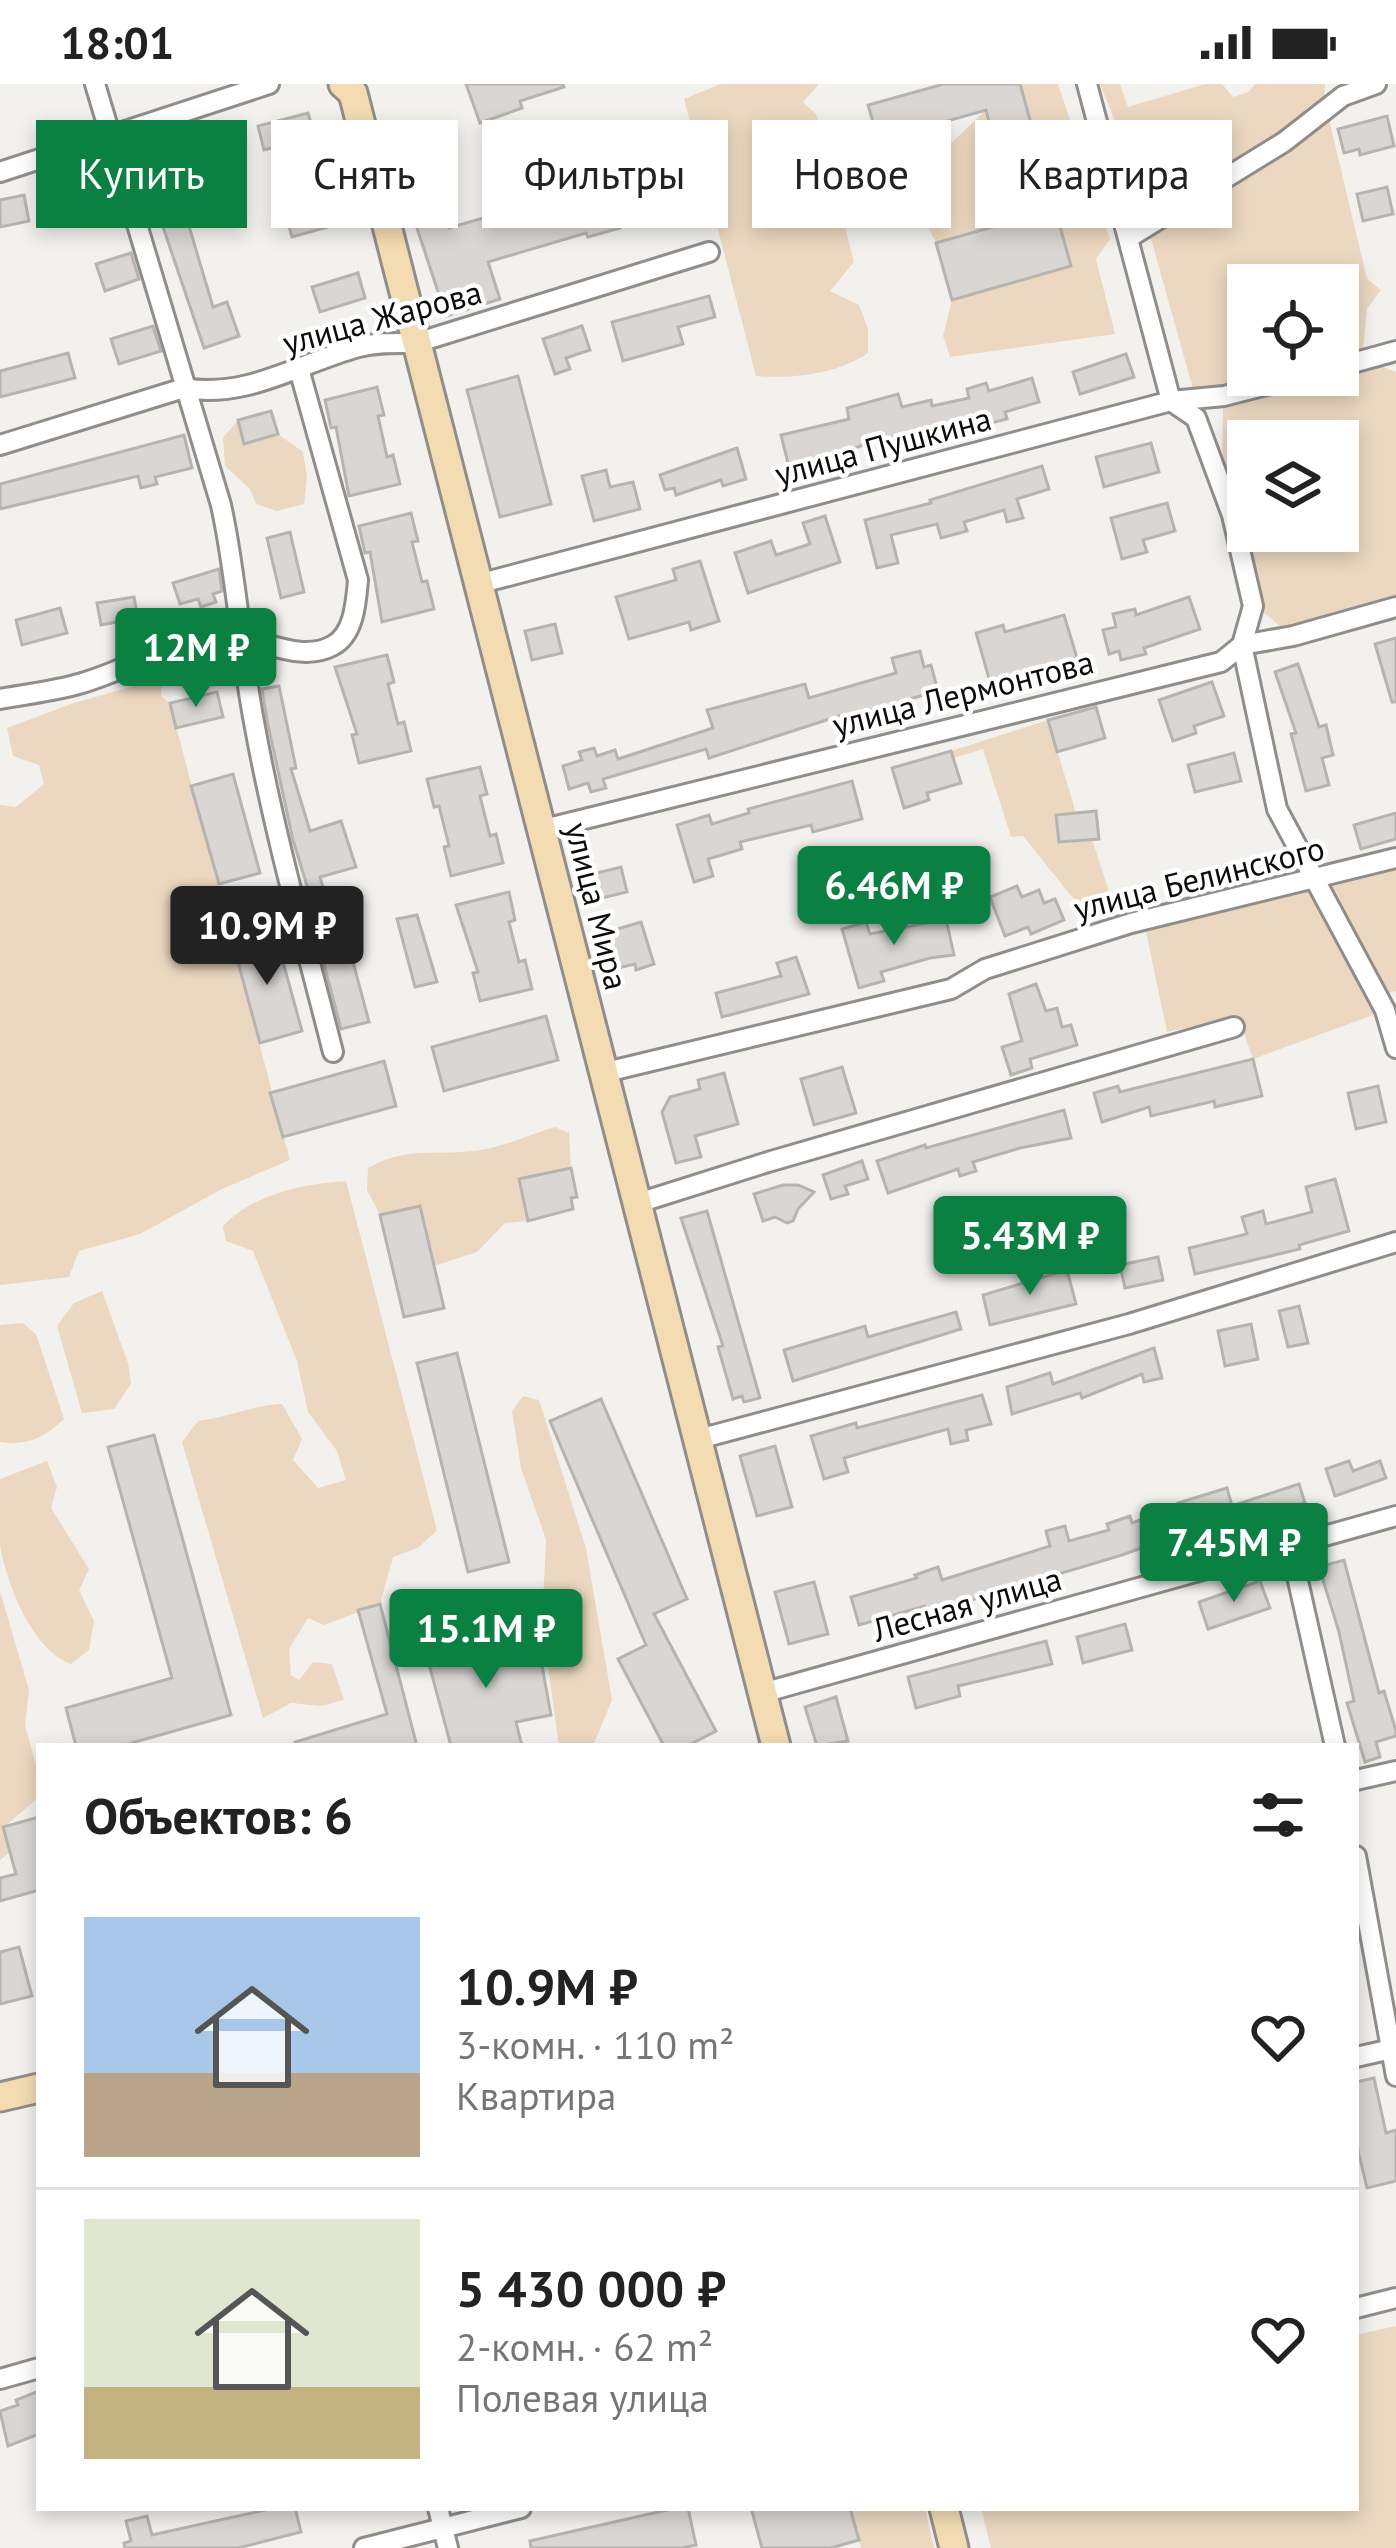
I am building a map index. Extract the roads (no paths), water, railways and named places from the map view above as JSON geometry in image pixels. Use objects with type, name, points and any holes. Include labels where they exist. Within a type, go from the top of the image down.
[{"type":"street","points":[[95,84],[106,120]]},
{"type":"street","points":[[160,120],[269,84]]},
{"type":"street","points":[[1087,84],[1171,400],[1196,418],[1232,515],[1253,606],[1242,645],[1277,809],[1313,880],[1390,1008],[1396,1048]]},
{"type":"street","points":[[1130,237],[1284,142],[1342,96],[1376,84]]},
{"type":"street","name":"улица Мира","points":[[352,86],[775,1743]]},
{"type":"street","points":[[0,172],[36,160]]},
{"type":"street","points":[[138,228],[231,550],[240,637],[267,794],[333,1052]]},
{"type":"street","name":"улица Жарова","points":[[0,445],[184,388],[240,390],[358,348],[416,343],[709,252]]},
{"type":"street","points":[[1359,361],[1396,351]]},
{"type":"street","points":[[0,699],[80,684],[211,637],[240,637],[305,655],[344,638],[358,580],[298,369]]},
{"type":"street","name":"улица Пушкина","points":[[478,584],[1171,400],[1227,395]]},
{"type":"street","name":"улица Лермонтова","points":[[540,830],[1221,662],[1242,645],[1396,607]]},
{"type":"street","name":"улица Белинского","points":[[602,1073],[951,989],[985,969],[1131,923],[1396,858]]},
{"type":"street","points":[[635,1204],[1234,1027]]},
{"type":"street","points":[[695,1440],[1129,1324],[1396,1242]]},
{"type":"street","name":"Лесная улица","points":[[762,1693],[1396,1516]]},
{"type":"street","points":[[1290,1545],[1333,1743]]},
{"type":"street","points":[[1359,1779],[1396,1771]]},
{"type":"street","points":[[1359,1872],[1396,2076]]},
{"type":"street","points":[[1359,2056],[1393,2048]]},
{"type":"street","points":[[0,2097],[36,2089]]},
{"type":"street","points":[[1359,2307],[1396,2298]]},
{"type":"street","points":[[0,2378],[36,2369]]},
{"type":"street","points":[[364,2548],[509,2511]]},
{"type":"street","points":[[945,2511],[954,2548]]}]
